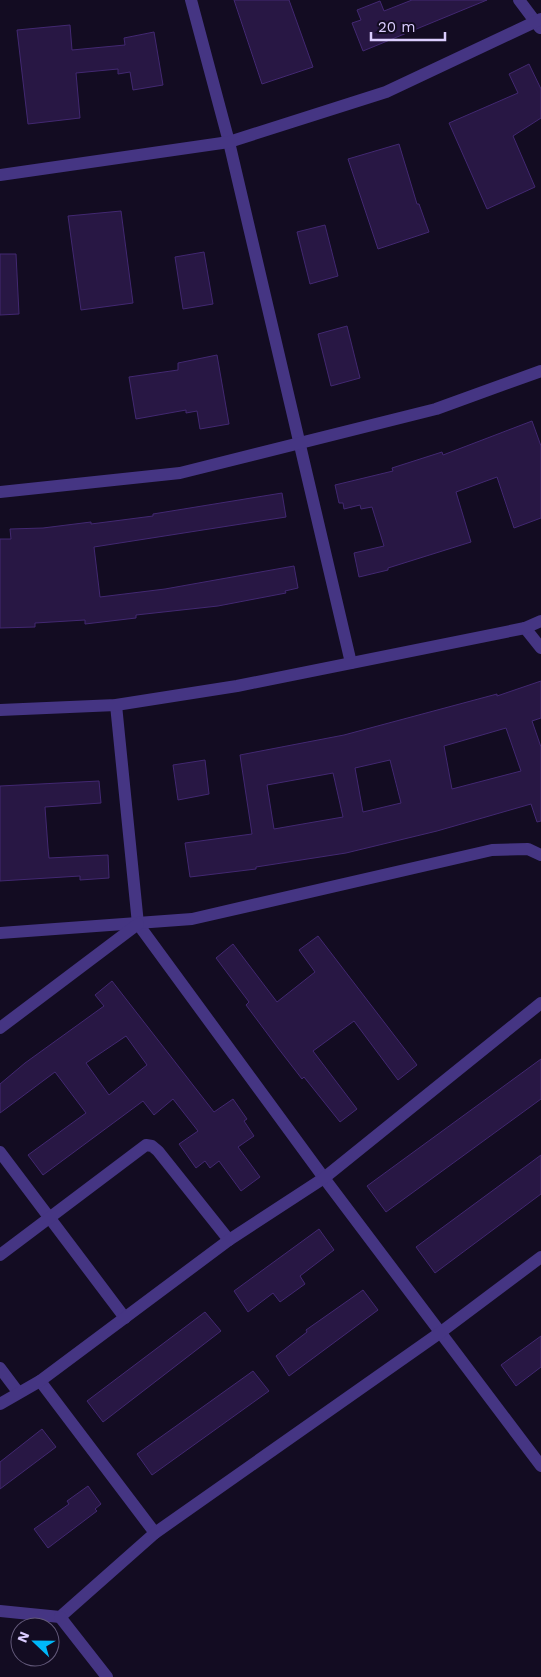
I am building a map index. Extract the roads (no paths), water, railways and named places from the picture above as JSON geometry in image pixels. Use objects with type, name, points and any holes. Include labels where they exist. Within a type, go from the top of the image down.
[{"type":"street","points":[[191,0],[229,142],[301,442],[351,663]]},
{"type":"street","points":[[0,175],[229,142],[386,92],[539,23],[519,0]]},
{"type":"street","points":[[0,492],[180,473],[436,409],[541,371]]},
{"type":"street","points":[[0,710],[116,705],[237,686],[525,628],[541,621]]},
{"type":"street","points":[[525,628],[541,648]]},
{"type":"street","points":[[116,705],[138,924],[324,1178],[541,1466]]},
{"type":"street","points":[[0,934],[192,919],[492,850],[528,849],[541,855]]},
{"type":"street","points":[[0,1028],[138,924]]},
{"type":"street","points":[[0,1404],[40,1381],[229,1240],[324,1178],[541,1003]]},
{"type":"street","points":[[0,1255],[146,1146],[152,1146],[229,1240]]},
{"type":"street","points":[[0,1152],[125,1318]]},
{"type":"street","points":[[0,1611],[60,1616],[155,1533],[441,1332],[541,1257]]},
{"type":"street","points":[[0,1368],[18,1392]]},
{"type":"street","points":[[40,1381],[155,1533]]},
{"type":"street","points":[[60,1616],[107,1677]]}]
